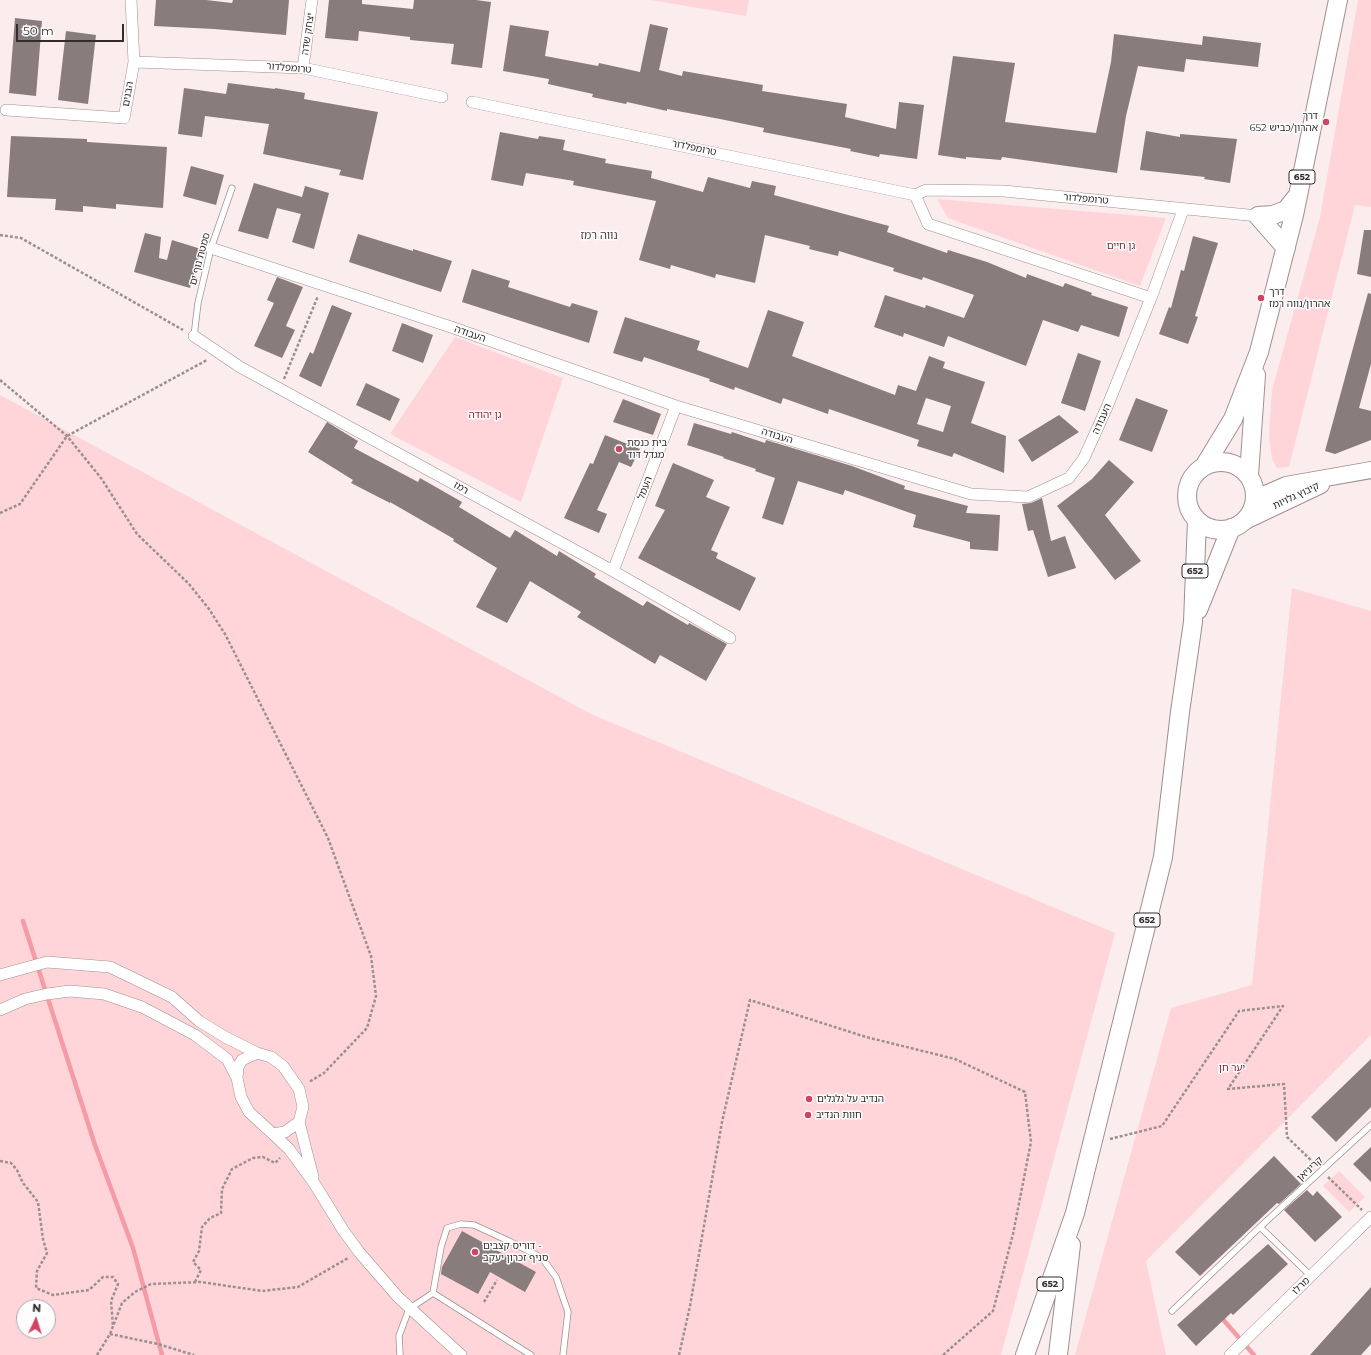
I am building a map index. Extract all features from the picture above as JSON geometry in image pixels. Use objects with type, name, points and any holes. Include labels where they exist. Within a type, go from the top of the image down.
[{"type":"main road","name":"652","points":[[1025,1355],[1075,1213],[1163,857],[1180,712],[1193,622],[1197,520],[1191,513],[1187,495],[1192,478],[1205,465],[1233,419],[1259,352],[1298,195],[1335,3]]},
{"type":"main road","points":[[1258,216],[1273,215],[1286,210],[1298,195]]},
{"type":"main road","points":[[1258,216],[1286,248]]},
{"type":"main road","name":"652","points":[[1193,622],[1238,524],[1252,510],[1256,498],[1255,489],[1249,474],[1259,352]]},
{"type":"main road","points":[[1205,465],[1220,461],[1228,462],[1236,464],[1249,474]]},
{"type":"main road","points":[[1197,520],[1213,529],[1238,524]]},
{"type":"main road","name":"652","points":[[1058,1355],[1075,1213]]},
{"type":"street","name":"הבנים","points":[[6,110],[124,118],[134,62],[131,0]]},
{"type":"street","name":"יצחק שדה","points":[[303,68],[312,0]]},
{"type":"street","name":"טרומפלדור","points":[[134,62],[303,68],[442,97]]},
{"type":"street","name":"טרומפלדור","points":[[472,102],[915,195],[926,190],[1004,191],[1183,210],[1258,216]]},
{"type":"street","points":[[915,195],[928,224],[1151,298]]},
{"type":"street","name":"העבודה","points":[[211,248],[451,327],[676,406],[971,494],[1028,497],[1068,478],[1084,458],[1107,407],[1151,298],[1183,210]]},
{"type":"street","name":"רמז","points":[[194,336],[217,353],[280,390],[613,571],[730,638]]},
{"type":"street","name":"העמל","points":[[613,571],[676,406]]},
{"type":"street","name":"קיבוץ גלויות","points":[[1256,498],[1286,485],[1371,470]]},
{"type":"street","name":"קיבוץ גלויות","points":[[1238,524],[1348,473]]},
{"type":"street","points":[[0,975],[47,962],[110,967],[172,997],[199,1021],[226,1038],[256,1053],[271,1057],[283,1066],[299,1088],[303,1107],[299,1122],[314,1183]]},
{"type":"street","points":[[0,1010],[25,998],[47,994],[70,991],[104,994],[142,1007],[195,1035],[227,1060],[237,1078],[241,1097],[248,1112],[290,1150],[314,1183],[343,1230],[359,1252],[410,1309],[461,1355]]},
{"type":"street","points":[[237,1078],[242,1060],[256,1053]]},
{"type":"street","points":[[273,1134],[290,1130],[299,1122]]},
{"type":"street","name":"מרלו","points":[[1230,1355],[1371,1217]]},
{"type":"lane","name":"סמטת נוף ים","points":[[194,336],[198,303],[211,248],[232,188]]},
{"type":"lane","name":"קריניאן","points":[[1172,1311],[1260,1227],[1371,1125]]},
{"type":"lane","points":[[400,1355],[399,1336],[410,1309],[433,1293],[441,1247],[447,1228],[461,1224],[474,1225],[542,1258],[556,1277],[568,1312],[563,1355]]},
{"type":"lane","points":[[1260,1227],[1310,1276]]},
{"type":"lane","points":[[433,1293],[531,1355]]},
{"type":"path","points":[[0,235],[22,238],[194,336]]},
{"type":"path","points":[[280,390],[323,285]]},
{"type":"path","points":[[0,513],[20,504],[67,436],[217,353]]},
{"type":"path","points":[[0,380],[67,436],[101,478],[137,534],[189,584],[209,609],[225,634],[328,838],[372,956],[376,996],[367,1028],[324,1073],[299,1088]]},
{"type":"path","points":[[679,1355],[690,1306],[722,1122],[750,1000],[866,1037],[955,1059],[1025,1092],[1032,1142],[1013,1234],[993,1311],[943,1355]]},
{"type":"path","points":[[1107,1140],[1162,1126],[1238,1011],[1283,1006],[1228,1089],[1284,1084],[1287,1137]]},
{"type":"path","points":[[195,1282],[201,1270],[193,1262],[199,1251],[202,1227],[210,1218],[221,1212],[222,1189],[232,1169],[253,1158],[263,1157],[275,1163],[290,1150]]},
{"type":"path","points":[[0,1161],[11,1163],[17,1170],[23,1183],[38,1202],[43,1239],[47,1253],[37,1271],[36,1288],[53,1295],[90,1290],[103,1277],[113,1277],[118,1284],[111,1301],[113,1327]]},
{"type":"path","points":[[97,1355],[110,1334],[122,1303],[135,1292],[151,1284],[195,1282],[262,1290],[298,1287],[359,1252]]},
{"type":"path","points":[[484,1302],[497,1280]]},
{"type":"path","points":[[110,1334],[158,1344],[194,1355]]},
{"type":"green space","points":[[651,0],[749,0],[746,16]]},
{"type":"green space","points":[[1358,0],[1371,0],[1371,207],[1355,205],[1289,467],[1277,468],[1272,459],[1269,435],[1272,390],[1320,217]]},
{"type":"green space","name":"גן חיים","points":[[937,199],[1166,218],[1140,286],[948,218]]},
{"type":"green space","name":"גן יהודה","points":[[455,337],[563,378],[521,502],[390,434]]},
{"type":"green space","points":[[0,395],[591,714],[1115,933],[1001,1355],[0,1355]]},
{"type":"green space","name":"יער חן","points":[[1292,588],[1371,611],[1371,1035],[1146,1261],[1166,1355],[1075,1355],[1171,1008],[1252,985]]},
{"type":"green space","points":[[1339,1171],[1365,1197],[1349,1212],[1323,1186]]},
{"type":"building","points":[[156,0],[206,0],[232,3],[233,0],[289,0],[286,35],[154,26]]},
{"type":"building","points":[[329,0],[362,0],[362,4],[413,9],[414,0],[476,0],[491,2],[482,68],[451,64],[454,44],[410,40],[410,37],[359,31],[358,41],[325,38]]},
{"type":"building","points":[[15,18],[42,21],[36,96],[9,93]]},
{"type":"building","points":[[650,24],[668,28],[659,70],[682,76],[683,71],[763,85],[762,91],[847,104],[845,117],[896,129],[899,102],[924,105],[917,159],[880,154],[879,157],[850,151],[851,149],[763,132],[764,128],[667,109],[667,111],[627,102],[626,104],[592,97],[593,94],[548,84],[549,79],[503,71],[510,25],[549,31],[545,56],[598,66],[599,63],[640,72]]},
{"type":"building","points":[[66,31],[96,35],[88,104],[58,100]]},
{"type":"building","points":[[1114,34],[1202,45],[1203,36],[1261,43],[1258,67],[1186,59],[1184,72],[1138,66],[1126,116],[1117,173],[1002,157],[1001,160],[966,157],[966,159],[938,155],[953,56],[1015,63],[1005,122],[1096,133],[1111,62]]},
{"type":"building","points":[[228,83],[305,93],[304,99],[378,112],[363,180],[339,175],[341,170],[263,154],[269,124],[205,116],[202,137],[178,134],[184,88],[226,94]]},
{"type":"building","points":[[1146,131],[1180,137],[1180,134],[1237,139],[1230,183],[1204,179],[1205,177],[1140,170]]},
{"type":"building","points":[[500,132],[538,139],[539,136],[565,140],[563,150],[606,159],[605,163],[652,171],[651,178],[703,192],[708,177],[750,188],[752,181],[776,186],[774,195],[889,226],[887,232],[947,253],[948,250],[987,262],[1026,278],[1027,274],[1063,287],[1065,283],[1092,293],[1091,295],[1128,307],[1119,337],[1081,325],[1078,332],[1043,320],[1026,366],[948,336],[944,347],[904,333],[903,337],[874,327],[885,295],[925,308],[926,305],[964,318],[974,295],[923,277],[922,280],[893,271],[894,268],[839,251],[838,256],[809,249],[810,246],[765,235],[755,283],[716,274],[715,278],[671,265],[670,269],[639,260],[656,201],[573,185],[574,181],[526,173],[523,186],[491,180]]},
{"type":"building","points":[[11,136],[87,139],[87,142],[167,147],[163,208],[116,204],[116,209],[83,206],[83,212],[55,210],[56,199],[7,197]]},
{"type":"building","points":[[191,166],[224,175],[216,205],[183,196]]},
{"type":"building","points":[[254,183],[302,197],[305,186],[329,193],[314,249],[292,242],[301,214],[277,208],[268,239],[238,231]]},
{"type":"building","points":[[1364,230],[1371,230],[1371,277],[1357,274]]},
{"type":"building","points":[[145,233],[161,237],[159,258],[167,260],[172,240],[201,249],[190,288],[134,272]]},
{"type":"building","points":[[358,234],[452,261],[441,292],[349,262]]},
{"type":"building","points":[[1193,236],[1218,243],[1195,316],[1198,317],[1188,344],[1159,334],[1169,307],[1171,308],[1181,270],[1184,271]]},
{"type":"building","points":[[472,269],[510,281],[508,287],[570,307],[572,303],[598,311],[589,343],[462,302]]},
{"type":"building","points":[[277,277],[303,287],[286,326],[295,330],[282,358],[254,346],[274,303],[267,300]]},
{"type":"building","points":[[1368,293],[1371,294],[1371,364],[1359,408],[1371,411],[1371,440],[1335,454],[1325,451]]},
{"type":"building","points":[[332,305],[352,313],[321,387],[299,376],[310,352],[313,354]]},
{"type":"building","points":[[768,310],[804,322],[792,356],[895,395],[898,385],[916,391],[929,356],[945,362],[943,368],[985,382],[971,423],[1006,436],[1004,473],[954,453],[952,457],[917,446],[919,440],[829,409],[828,414],[783,398],[781,404],[735,387],[734,390],[709,381],[710,379],[644,357],[642,362],[613,353],[625,317],[700,341],[697,350],[748,368]],"holes":[[[926,398],[951,406],[943,432],[917,424]]]},
{"type":"building","points":[[402,323],[433,335],[423,363],[392,351]]},
{"type":"building","points":[[1078,353],[1101,361],[1085,411],[1061,403]]},
{"type":"building","points":[[366,383],[400,399],[390,421],[356,405]]},
{"type":"building","points":[[1136,398],[1168,410],[1152,452],[1119,440]]},
{"type":"building","points":[[623,399],[661,414],[653,435],[613,422]]},
{"type":"building","points":[[1059,415],[1079,432],[1032,462],[1018,440]]},
{"type":"building","points":[[327,422],[358,441],[354,448],[418,482],[420,478],[462,502],[459,507],[510,538],[515,530],[557,556],[559,551],[596,574],[594,577],[643,606],[647,601],[688,625],[689,623],[727,644],[706,681],[660,655],[655,664],[577,617],[581,612],[530,581],[507,623],[476,607],[497,568],[453,541],[454,539],[390,502],[351,483],[353,480],[308,452]]},
{"type":"building","points":[[694,423],[731,434],[732,432],[765,443],[766,440],[852,466],[905,486],[904,489],[968,506],[966,513],[1000,515],[998,551],[970,549],[970,542],[913,527],[916,515],[845,490],[843,495],[798,481],[783,525],[762,518],[775,478],[755,471],[756,469],[723,458],[724,457],[687,445]]},
{"type":"building","points":[[605,435],[640,449],[631,467],[619,462],[597,510],[607,514],[599,533],[564,518],[590,463],[593,464]]},
{"type":"building","points":[[1109,460],[1134,482],[1105,515],[1141,561],[1115,580],[1057,506],[1092,479]]},
{"type":"building","points":[[673,463],[714,480],[706,497],[730,507],[711,550],[718,553],[716,558],[756,578],[740,611],[638,558],[665,510],[655,506]]},
{"type":"building","points":[[1042,498],[1051,541],[1065,536],[1076,568],[1048,577],[1033,530],[1028,531],[1022,504],[1031,503]]},
{"type":"building","points":[[1371,1059],[1371,1107],[1336,1142],[1311,1117]]},
{"type":"building","points":[[1371,1147],[1371,1182],[1353,1164]]},
{"type":"building","points":[[1274,1156],[1301,1184],[1279,1204],[1277,1203],[1200,1276],[1175,1252]]},
{"type":"building","points":[[1307,1190],[1313,1196],[1317,1191],[1342,1217],[1315,1242],[1284,1210]]},
{"type":"building","name":"דוריס קצבים - סניף זכרון יעקב","points":[[462,1231],[536,1272],[525,1292],[490,1272],[478,1294],[441,1274],[442,1267]]},
{"type":"building","points":[[1268,1244],[1288,1264],[1233,1315],[1231,1313],[1196,1346],[1177,1325]]},
{"type":"building","points":[[1371,1287],[1371,1344],[1361,1355],[1310,1355]]},
{"type":"waterway","points":[[23,921],[95,1145],[133,1248],[162,1355]]},
{"type":"waterway","points":[[1220,1316],[1254,1355]]},
{"type":"place","name":"דרך אהרון/כביש 652","points":[[1326,122]]},
{"type":"place","name":"דרך אהרון/נווה רמז","points":[[1261,298]]},
{"type":"place","name":"בית כנסת מגדל דוד","points":[[619,449]]},
{"type":"place","name":"הנדיב על גלגלים","points":[[809,1099]]},
{"type":"place","name":"חוות הנדיב","points":[[808,1115]]},
{"type":"place","name":"דוריס קצבים - סניף זכרון יעקב","points":[[475,1252]]},
{"type":"district","name":"נווה רמז","points":[[599,236]]}]
